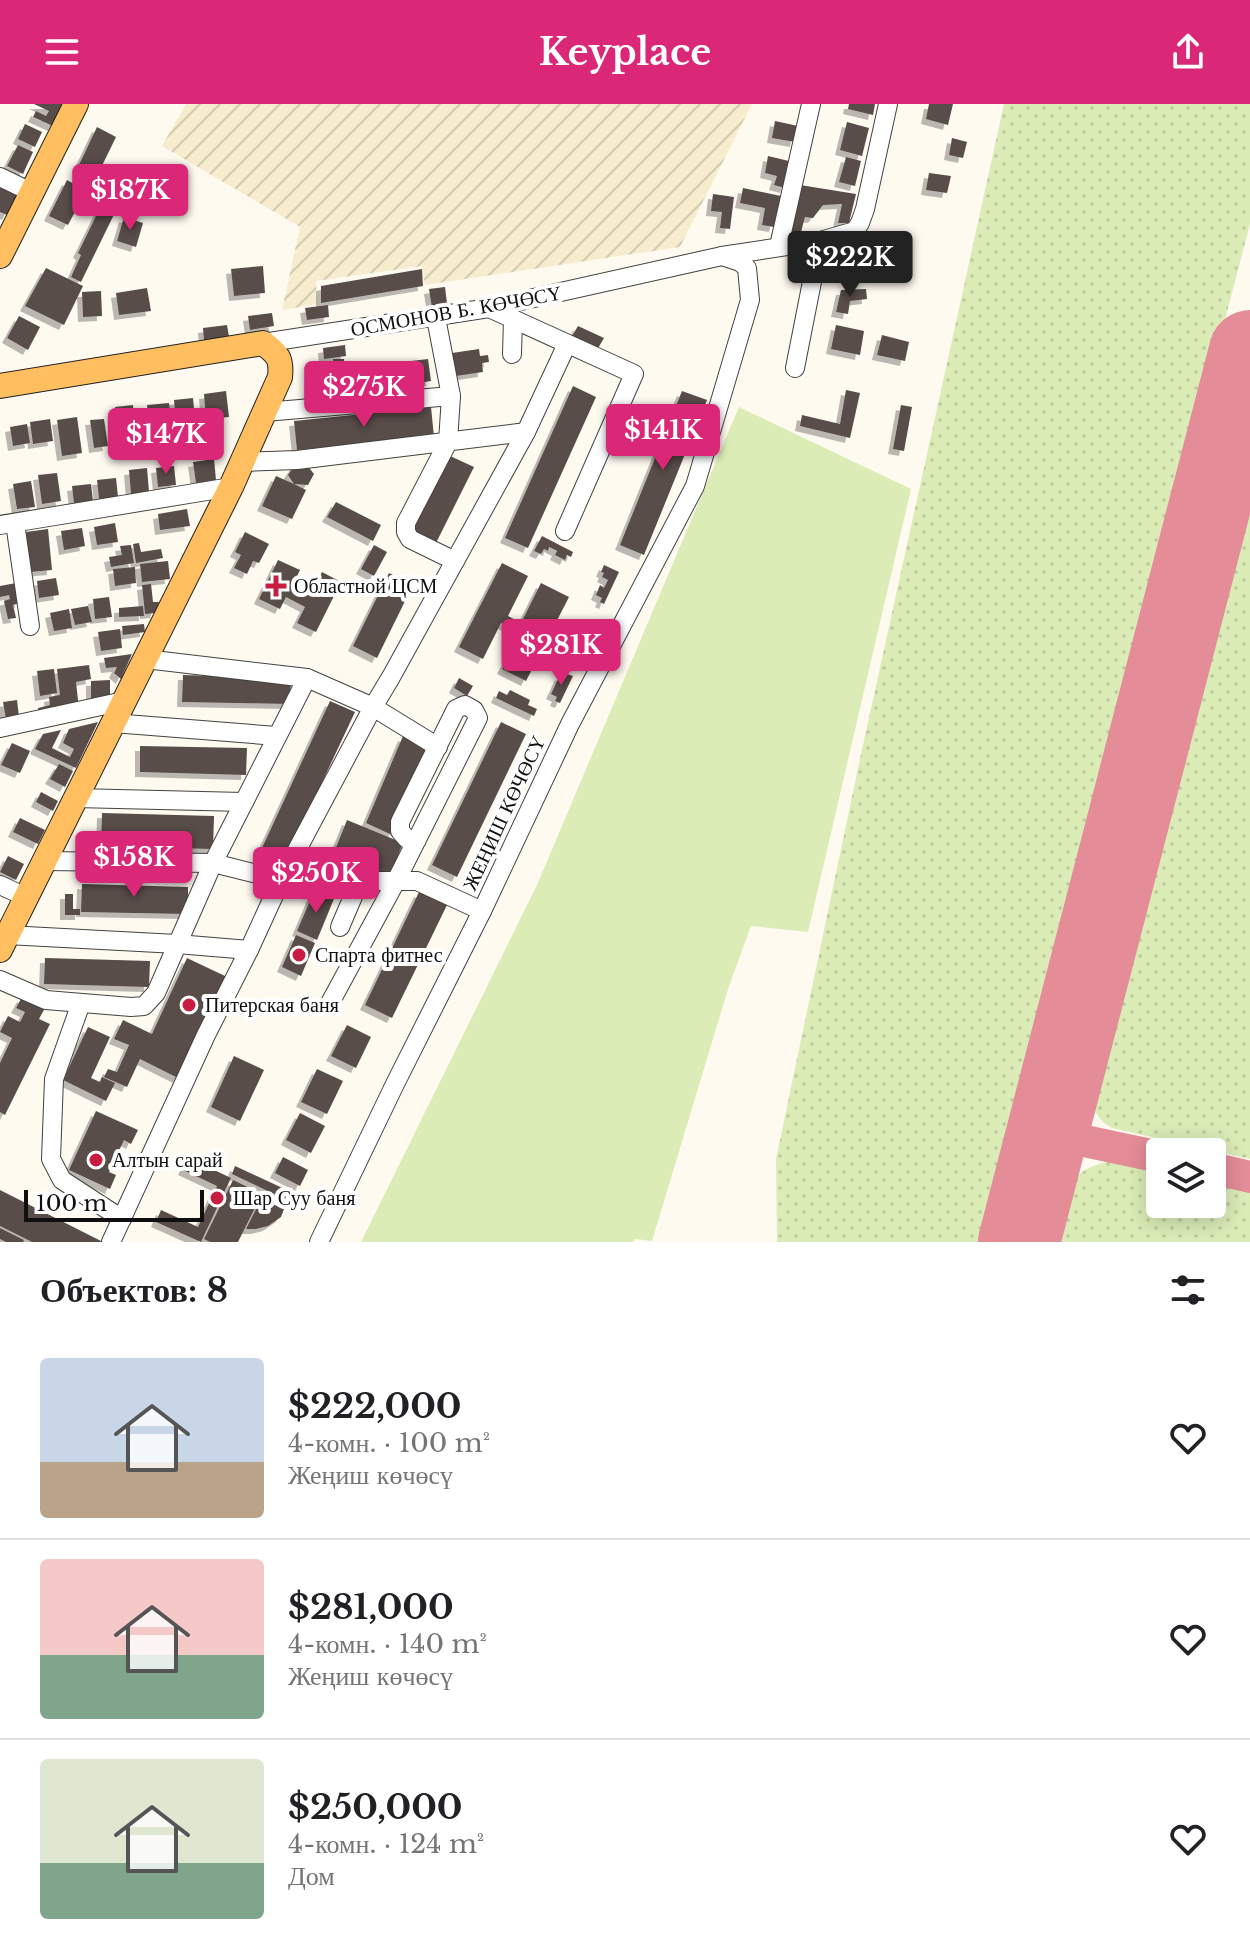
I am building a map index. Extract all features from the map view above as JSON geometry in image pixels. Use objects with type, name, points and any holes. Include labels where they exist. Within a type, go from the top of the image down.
[{"type":"main road","points":[[0,256],[76,104]]},
{"type":"main road","points":[[4,942],[231,487],[265,412],[280,377],[281,366],[276,353],[263,343]]},
{"type":"main road","name":"ОСМОНОВ Б. КӨЧӨСҮ","points":[[0,386],[263,343]]},
{"type":"street","points":[[779,246],[811,104]]},
{"type":"street","points":[[722,256],[820,241],[855,231],[865,209],[888,104]]},
{"type":"street","points":[[0,177],[31,192]]},
{"type":"street","points":[[795,368],[820,241]]},
{"type":"street","name":"ОСМОНОВ Б. КӨЧӨСҮ","points":[[263,343],[489,308],[722,256]]},
{"type":"street","name":"ЖЕҢИШ КӨЧӨСҮ","points":[[319,1242],[570,724],[695,486],[750,300],[747,268],[722,256]]},
{"type":"street","points":[[489,308],[634,374],[565,531]]},
{"type":"street","points":[[436,318],[451,396],[448,442],[406,523],[406,532],[410,539],[455,561]]},
{"type":"street","points":[[512,354],[513,319]]},
{"type":"street","points":[[111,1242],[281,880],[526,432],[567,344]]},
{"type":"street","points":[[265,412],[451,396]]},
{"type":"street","points":[[241,462],[297,460],[526,432]]},
{"type":"street","points":[[30,626],[8,524],[231,487]]},
{"type":"street","points":[[145,659],[307,678],[373,707],[438,747]]},
{"type":"street","points":[[0,980],[46,1000],[144,1006],[156,993],[213,863],[307,678]]},
{"type":"street","points":[[0,728],[124,701]]},
{"type":"street","points":[[330,1003],[396,881],[417,840],[478,718],[474,710],[465,705],[456,709],[400,822],[400,831],[407,839],[417,840]]},
{"type":"street","points":[[113,723],[277,736]]},
{"type":"street","points":[[75,798],[244,802]]},
{"type":"street","points":[[44,861],[213,863],[281,880],[417,881],[482,911]]},
{"type":"street","points":[[340,927],[360,880]]},
{"type":"street","points":[[0,885],[26,897]]},
{"type":"street","points":[[4,942],[177,944],[249,950]]},
{"type":"street","points":[[81,1003],[54,1079],[51,1159],[62,1180],[122,1219]]},
{"type":"shaded area","points":[[186,104],[752,104],[680,247],[425,285],[422,266],[316,281],[317,304],[282,310],[300,227],[162,146]]},
{"type":"green space","points":[[1004,104],[1250,104],[1250,224],[984,1242],[777,1242],[776,1159],[861,754]]},
{"type":"green space","points":[[739,407],[911,489],[808,932],[751,926],[728,989],[652,1241],[361,1242],[537,885]]},
{"type":"green space","points":[[1250,481],[1250,1159],[1226,1154],[1226,1138],[1157,1138],[1112,1128],[1097,1114],[1092,1094]]},
{"type":"green space","points":[[1107,1162],[1146,1167],[1146,1218],[1226,1218],[1226,1185],[1250,1191],[1250,1242],[1053,1242],[1066,1191],[1081,1173]]},
{"type":"building","points":[[34,104],[64,104],[53,126],[33,117],[36,111],[46,116],[49,111]]},
{"type":"building","points":[[849,104],[875,104],[873,115],[848,109]]},
{"type":"building","points":[[929,104],[953,104],[948,125],[926,119]]},
{"type":"building","points":[[775,121],[798,126],[795,142],[772,138]]},
{"type":"building","points":[[847,122],[869,128],[862,156],[840,150]]},
{"type":"building","points":[[25,124],[42,132],[35,147],[18,139]]},
{"type":"building","points":[[97,127],[116,137],[96,178],[77,169]]},
{"type":"building","points":[[952,138],[967,142],[963,158],[949,155]]},
{"type":"building","points":[[18,145],[33,152],[23,174],[7,166]]},
{"type":"building","points":[[768,156],[793,162],[785,188],[774,185],[777,176],[765,173]]},
{"type":"building","points":[[846,157],[861,161],[855,186],[839,182]]},
{"type":"building","points":[[929,173],[951,176],[947,193],[926,190]]},
{"type":"building","points":[[67,180],[86,191],[68,225],[49,216]]},
{"type":"building","points":[[112,183],[126,190],[81,282],[71,277],[81,255],[78,253]]},
{"type":"building","points":[[800,185],[856,194],[849,223],[838,223],[842,204],[823,205],[813,218],[805,217],[801,232],[787,234]]},
{"type":"building","points":[[0,187],[17,195],[7,215],[0,212]]},
{"type":"building","points":[[743,188],[781,196],[774,227],[762,225],[765,208],[740,203]]},
{"type":"building","points":[[713,194],[734,197],[730,229],[720,228],[722,212],[711,211]]},
{"type":"building","points":[[124,217],[143,223],[136,247],[117,241]]},
{"type":"building","points":[[263,266],[265,293],[234,296],[231,269]]},
{"type":"building","points":[[46,268],[83,286],[64,325],[25,306]]},
{"type":"building","points":[[422,269],[423,286],[321,303],[321,286]]},
{"type":"building","points":[[445,287],[448,312],[433,314],[429,289]]},
{"type":"building","points":[[147,288],[151,311],[119,315],[116,293]]},
{"type":"building","points":[[866,289],[867,299],[850,301],[848,314],[836,312],[841,290]]},
{"type":"building","points":[[101,291],[102,316],[83,317],[82,292]]},
{"type":"building","points":[[328,305],[329,317],[307,320],[305,308]]},
{"type":"building","points":[[272,313],[274,326],[250,330],[248,316]]},
{"type":"building","points":[[19,316],[40,327],[28,350],[7,338]]},
{"type":"building","points":[[227,325],[229,337],[204,340],[203,328]]},
{"type":"building","points":[[836,325],[864,331],[860,355],[831,349]]},
{"type":"building","points":[[578,326],[604,338],[597,350],[571,338]]},
{"type":"building","points":[[882,335],[909,342],[905,361],[877,355]]},
{"type":"building","points":[[345,345],[346,356],[324,359],[323,348]]},
{"type":"building","points":[[479,349],[480,356],[488,355],[489,362],[482,363],[483,372],[456,376],[452,353]]},
{"type":"building","points":[[333,359],[344,359],[345,374],[334,375]]},
{"type":"building","points":[[428,359],[431,381],[407,385],[403,362]]},
{"type":"building","points":[[318,367],[328,372],[319,391],[309,387]]},
{"type":"building","points":[[573,386],[596,397],[528,548],[505,538]]},
{"type":"building","points":[[846,390],[860,393],[850,438],[800,426],[802,415],[840,424]]},
{"type":"building","points":[[226,391],[229,417],[206,419],[204,394]]},
{"type":"building","points":[[682,391],[707,400],[644,555],[620,545]]},
{"type":"building","points":[[193,398],[195,420],[176,422],[174,400]]},
{"type":"building","points":[[169,403],[172,426],[150,428],[147,405]]},
{"type":"building","points":[[133,405],[135,429],[118,431],[115,407]]},
{"type":"building","points":[[901,405],[912,407],[904,451],[893,449]]},
{"type":"building","points":[[431,407],[434,437],[297,450],[294,421]]},
{"type":"building","points":[[77,417],[82,453],[62,456],[57,420]]},
{"type":"building","points":[[50,419],[53,441],[33,444],[30,422]]},
{"type":"building","points":[[104,419],[108,446],[94,448],[90,420]]},
{"type":"building","points":[[27,424],[30,443],[13,446],[10,427]]},
{"type":"building","points":[[448,455],[474,467],[435,545],[410,532]]},
{"type":"building","points":[[214,459],[216,480],[196,483],[193,462]]},
{"type":"building","points":[[306,464],[314,474],[308,485],[294,484],[288,475],[295,465]]},
{"type":"building","points":[[174,466],[176,485],[158,487],[156,468]]},
{"type":"building","points":[[147,468],[149,492],[131,494],[129,470]]},
{"type":"building","points":[[57,473],[61,501],[42,504],[38,475]]},
{"type":"building","points":[[276,476],[306,490],[292,519],[262,506]]},
{"type":"building","points":[[116,478],[118,497],[99,499],[97,480]]},
{"type":"building","points":[[31,481],[35,507],[17,509],[13,484]]},
{"type":"building","points":[[91,484],[93,501],[74,503],[72,486]]},
{"type":"building","points":[[336,502],[381,525],[373,541],[327,517]]},
{"type":"building","points":[[187,509],[190,526],[160,530],[158,514]]},
{"type":"building","points":[[115,523],[118,542],[97,545],[94,527]]},
{"type":"building","points":[[82,528],[85,546],[64,550],[61,531]]},
{"type":"building","points":[[48,529],[52,570],[30,572],[26,532]]},
{"type":"building","points":[[245,532],[269,544],[259,563],[253,561],[247,574],[234,568],[241,555],[235,552]]},
{"type":"building","points":[[542,536],[573,552],[571,557],[567,555],[565,560],[555,555],[557,551],[549,547],[541,554],[534,551]]},
{"type":"building","points":[[139,543],[141,552],[161,549],[163,558],[136,563],[133,544]]},
{"type":"building","points":[[131,545],[134,563],[111,567],[109,557],[122,555],[120,546]]},
{"type":"building","points":[[374,545],[387,552],[374,576],[361,569]]},
{"type":"building","points":[[278,560],[300,570],[293,585],[311,594],[322,572],[341,582],[316,632],[297,623],[305,607],[286,597],[280,609],[259,599]]},
{"type":"building","points":[[168,561],[170,579],[142,582],[140,564]]},
{"type":"building","points":[[502,563],[528,576],[508,616],[521,623],[541,583],[569,597],[526,681],[502,669],[521,633],[501,623],[483,659],[459,647]]},
{"type":"building","points":[[604,565],[619,572],[604,604],[600,602],[602,598],[596,595],[600,585],[604,588],[608,580],[602,577]]},
{"type":"building","points":[[135,567],[136,583],[115,586],[113,569]]},
{"type":"building","points":[[389,573],[413,585],[377,658],[353,646]]},
{"type":"building","points":[[56,578],[59,595],[39,598],[37,581]]},
{"type":"building","points":[[16,583],[20,603],[13,605],[16,618],[8,619],[4,601],[10,599],[9,595],[0,597],[0,586]]},
{"type":"building","points":[[151,584],[153,602],[159,602],[155,613],[145,614],[142,585]]},
{"type":"building","points":[[109,597],[112,617],[95,619],[93,599]]},
{"type":"building","points":[[88,606],[92,622],[75,625],[71,609]]},
{"type":"building","points":[[143,606],[144,616],[119,617],[119,608]]},
{"type":"building","points":[[69,609],[72,628],[54,631],[50,613]]},
{"type":"building","points":[[591,619],[597,621],[584,650],[575,641],[584,621],[589,624]]},
{"type":"building","points":[[144,624],[145,632],[123,635],[122,626]]},
{"type":"building","points":[[120,629],[122,648],[101,651],[98,632]]},
{"type":"building","points":[[132,654],[121,679],[114,673],[117,667],[106,668],[104,658]]},
{"type":"building","points":[[89,665],[91,679],[76,682],[79,709],[39,717],[38,708],[50,705],[49,697],[60,695],[57,669]]},
{"type":"building","points":[[54,669],[57,693],[40,696],[37,671]]},
{"type":"building","points":[[567,674],[573,676],[560,703],[551,694],[560,675],[565,678]]},
{"type":"building","points":[[183,675],[291,678],[290,704],[182,702]]},
{"type":"building","points":[[459,678],[473,686],[467,696],[454,688]]},
{"type":"building","points":[[110,680],[110,698],[91,698],[91,681]]},
{"type":"building","points":[[510,690],[530,700],[528,705],[537,709],[534,716],[496,698],[499,691],[507,695]]},
{"type":"building","points":[[17,700],[19,717],[6,719],[3,702]]},
{"type":"building","points":[[330,701],[355,712],[280,872],[256,861]]},
{"type":"building","points":[[98,722],[76,768],[35,749],[43,734],[61,730],[52,748],[70,757],[74,749],[63,743],[69,729]]},
{"type":"building","points":[[501,722],[526,734],[457,877],[432,865]]},
{"type":"building","points":[[403,736],[429,747],[392,835],[366,823]]},
{"type":"building","points":[[12,743],[30,751],[20,773],[1,765]]},
{"type":"building","points":[[140,746],[247,748],[246,775],[140,772]]},
{"type":"building","points":[[59,764],[73,771],[65,787],[50,779]]},
{"type":"building","points":[[41,792],[58,801],[53,811],[36,802]]},
{"type":"building","points":[[102,813],[214,816],[213,849],[101,846]]},
{"type":"building","points":[[20,818],[45,830],[38,844],[13,832]]},
{"type":"building","points":[[347,820],[403,843],[389,878],[333,855]]},
{"type":"building","points":[[8,856],[24,864],[16,880],[0,872]]},
{"type":"building","points":[[82,884],[188,887],[188,914],[81,912]]},
{"type":"building","points":[[419,892],[447,905],[392,1018],[365,1005]]},
{"type":"building","points":[[65,894],[73,894],[73,909],[80,909],[80,915],[65,915]]},
{"type":"building","points":[[336,894],[317,940],[297,931],[312,896]]},
{"type":"building","name":"Спарта фитнес","points":[[296,935],[315,943],[301,976],[282,967]]},
{"type":"building","points":[[45,958],[150,961],[149,987],[44,984]]},
{"type":"building","name":"Питерская баня","points":[[187,958],[225,976],[178,1078],[140,1059],[127,1087],[104,1077],[108,1069],[117,1072],[129,1045],[114,1039],[123,1020],[152,1034]]},
{"type":"building","points":[[22,997],[45,1008],[39,1019],[50,1024],[5,1115],[0,1112],[0,1063],[12,1038],[0,1032],[8,1016],[20,1022],[25,1012],[16,1008]]},
{"type":"building","points":[[347,1025],[371,1037],[356,1068],[331,1056]]},
{"type":"building","points":[[88,1027],[110,1037],[91,1078],[100,1082],[102,1077],[115,1083],[106,1101],[63,1080]]},
{"type":"building","points":[[234,1056],[264,1070],[240,1121],[211,1107]]},
{"type":"building","points":[[317,1069],[343,1081],[327,1114],[301,1102]]},
{"type":"building","points":[[96,1111],[138,1130],[131,1144],[124,1140],[109,1172],[116,1175],[110,1189],[69,1170]]},
{"type":"building","points":[[300,1113],[325,1126],[311,1153],[286,1140]]},
{"type":"building","points":[[283,1157],[308,1170],[300,1186],[275,1173]]},
{"type":"building","name":"Шар Суу баня","points":[[189,1158],[231,1178],[201,1242],[156,1222],[161,1210],[198,1227],[217,1186],[183,1170]]},
{"type":"building","points":[[235,1166],[289,1191],[285,1199],[232,1174]]},
{"type":"building","points":[[233,1180],[262,1194],[238,1242],[210,1242],[204,1239]]},
{"type":"building","points":[[0,1190],[103,1242],[32,1242],[0,1226]]},
{"type":"building","points":[[261,1199],[284,1209],[281,1217],[268,1226],[246,1229]]},
{"type":"building","points":[[0,1228],[24,1240],[23,1242],[0,1239]]},
{"type":"taxiway","points":[[1047,1133],[1146,1154]]},
{"type":"taxiway","points":[[1226,1171],[1250,1177]]},
{"type":"runway","points":[[1019,1242],[1250,351]]},
{"type":"place","name":"Областной ЦСМ","points":[[276,586]]},
{"type":"place","name":"Спарта фитнес","points":[[299,955]]},
{"type":"place","name":"Питерская баня","points":[[189,1005]]},
{"type":"place","name":"Алтын сарай","points":[[96,1160]]},
{"type":"place","name":"Шар Суу баня","points":[[217,1198]]}]
